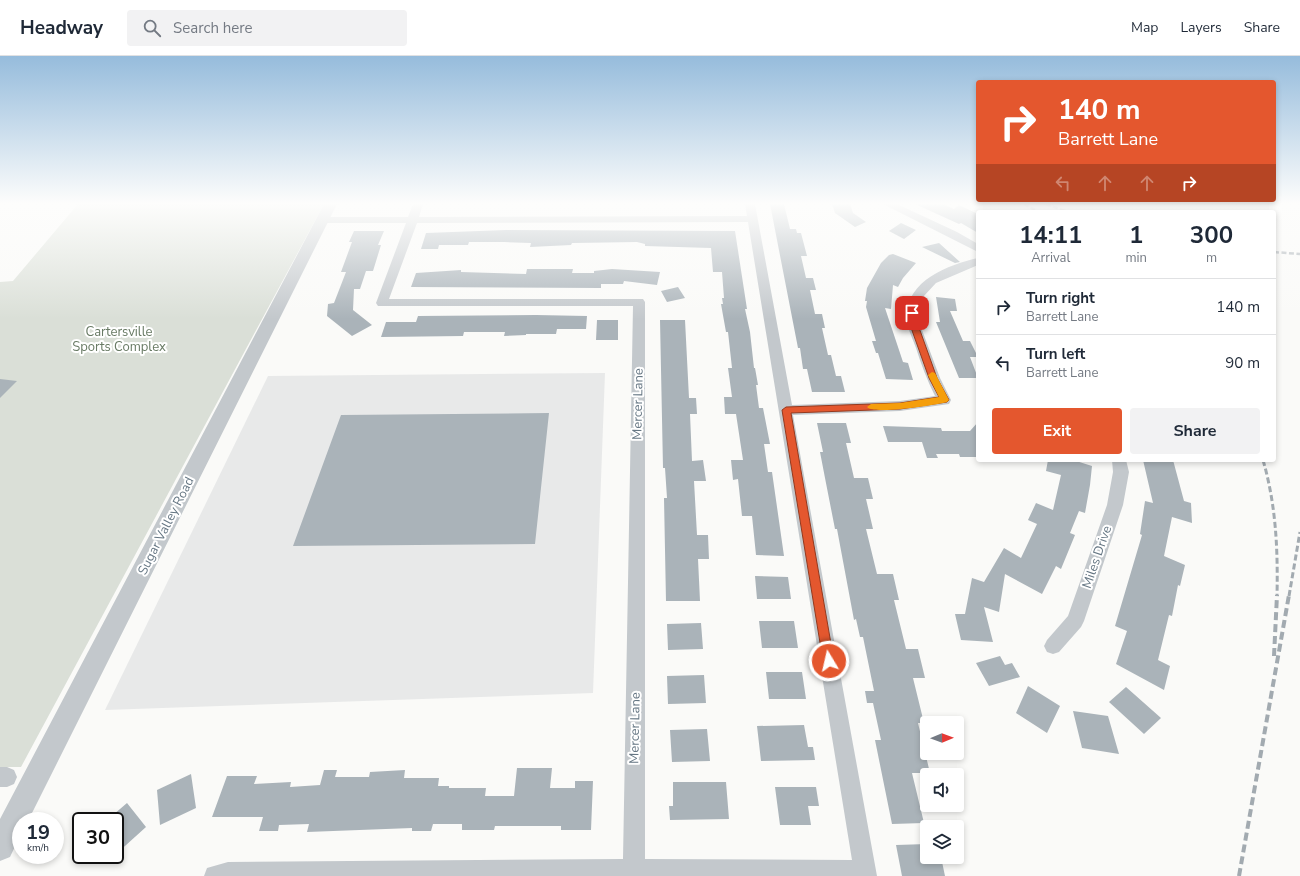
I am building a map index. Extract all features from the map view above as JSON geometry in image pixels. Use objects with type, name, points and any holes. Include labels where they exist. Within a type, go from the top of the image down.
[{"type":"street","name":"Sugar Valley Road","points":[[0,847],[311,242]]},
{"type":"street","name":"Mercer Lane","points":[[404,242],[382,303],[639,302],[634,870]]},
{"type":"street","points":[[215,876],[228,872],[634,870],[866,873],[756,242]]},
{"type":"street","points":[[967,242],[976,248]]},
{"type":"street","points":[[786,410],[900,406],[944,400],[933,378],[913,322],[912,313],[914,300],[924,285],[937,277],[976,262]]},
{"type":"street","name":"Miles Drive","points":[[1053,646],[1075,621],[1115,505],[1121,472],[1119,462]]},
{"type":"shaded area","points":[[605,373],[593,693],[105,710],[268,376]]},
{"type":"green space","name":"Cartersville Sports Complex","points":[[46,242],[303,242],[21,767],[0,767],[0,282],[13,281]]},
{"type":"building","points":[[352,242],[379,242],[378,245],[381,245],[373,271],[366,271],[360,289],[354,289],[353,310],[372,325],[352,336],[327,316],[328,304],[334,303],[346,272],[341,272]]},
{"type":"building","points":[[423,242],[469,242],[468,245],[439,245],[438,249],[421,249]]},
{"type":"building","points":[[511,242],[620,242],[572,243],[571,245],[530,247],[531,243]]},
{"type":"building","points":[[638,242],[737,242],[747,309],[745,309],[758,385],[756,385],[759,408],[763,408],[770,444],[764,444],[768,472],[772,472],[784,556],[756,555],[752,516],[742,516],[738,479],[733,480],[731,460],[743,460],[736,414],[725,414],[724,397],[732,397],[728,368],[732,368],[728,332],[726,332],[721,304],[723,304],[722,298],[724,298],[722,272],[713,272],[711,248],[645,246],[645,244]]},
{"type":"building","points":[[777,242],[803,242],[807,256],[801,256],[806,278],[813,278],[816,290],[810,290],[815,314],[822,314],[825,328],[822,328],[828,355],[831,355],[836,376],[841,376],[845,392],[812,392],[807,369],[803,369],[800,348],[798,348]]},
{"type":"building","points":[[939,243],[960,262],[955,263],[922,247]]},
{"type":"building","points":[[893,254],[916,263],[903,278],[898,287],[893,285],[891,309],[885,308],[903,362],[908,363],[913,380],[886,379],[878,353],[876,353],[872,341],[876,341],[866,307],[867,301],[865,301],[867,288],[881,263],[889,255]]},
{"type":"building","points":[[527,269],[573,269],[572,273],[594,273],[594,271],[612,269],[660,272],[657,285],[624,281],[623,284],[601,284],[601,288],[411,287],[416,273],[461,270],[461,272],[526,274]]},
{"type":"building","points":[[678,287],[685,298],[667,302],[661,291]]},
{"type":"building","points":[[936,297],[955,299],[957,311],[950,311],[963,341],[970,341],[976,353],[976,357],[970,357],[976,373],[976,378],[959,378],[936,322],[940,322]]},
{"type":"building","points":[[418,316],[587,316],[586,329],[557,329],[556,334],[504,336],[505,332],[464,332],[463,336],[381,337],[386,322],[416,322]]},
{"type":"building","points":[[597,320],[618,320],[618,340],[596,340]]},
{"type":"building","points":[[660,320],[685,320],[689,398],[696,398],[697,414],[690,414],[692,461],[703,460],[706,481],[694,481],[697,535],[708,535],[709,559],[698,559],[700,601],[666,601],[664,498],[667,498],[665,468],[663,468]]},
{"type":"building","points":[[0,379],[17,381],[0,398]]},
{"type":"building","points":[[549,413],[535,544],[293,546],[341,415]]},
{"type":"building","points":[[817,423],[846,423],[851,443],[846,443],[854,478],[868,478],[873,499],[866,499],[873,529],[866,529],[877,574],[893,574],[899,600],[894,600],[906,649],[918,649],[925,678],[913,678],[922,716],[920,716],[920,723],[918,723],[920,731],[920,760],[927,760],[929,768],[920,768],[920,773],[912,773],[920,812],[921,812],[923,820],[920,820],[920,823],[892,824],[875,740],[881,740],[873,703],[867,703],[865,691],[874,691],[863,637],[860,637],[856,619],[854,620],[837,529],[835,529],[820,452],[823,452]]},
{"type":"building","points":[[976,424],[976,457],[960,457],[959,454],[936,454],[938,458],[927,458],[922,442],[888,442],[883,426],[941,428],[942,431],[970,431]]},
{"type":"building","points":[[1048,462],[1079,462],[1092,466],[1085,513],[1079,511],[1070,533],[1075,535],[1061,569],[1056,566],[1042,594],[1005,574],[999,612],[984,607],[993,642],[961,640],[955,614],[965,614],[972,578],[984,582],[1004,548],[1021,558],[1037,524],[1028,520],[1036,503],[1053,510],[1061,475],[1046,471]]},
{"type":"building","points":[[1143,462],[1174,462],[1184,501],[1191,503],[1192,523],[1172,517],[1164,556],[1185,565],[1180,586],[1178,585],[1172,616],[1169,615],[1158,660],[1170,666],[1164,690],[1116,664],[1127,631],[1115,626],[1142,535],[1140,534],[1145,501],[1153,503]]},
{"type":"building","points":[[755,576],[788,577],[791,599],[757,599]]},
{"type":"building","points":[[759,621],[794,621],[798,648],[762,648]]},
{"type":"building","points":[[701,623],[703,649],[668,650],[667,624]]},
{"type":"building","points":[[1000,656],[1005,665],[1012,663],[1020,677],[989,686],[976,663]]},
{"type":"building","points":[[766,672],[802,672],[806,699],[769,699]]},
{"type":"building","points":[[704,675],[706,703],[668,704],[667,676]]},
{"type":"building","points":[[1028,686],[1060,706],[1047,733],[1016,713]]},
{"type":"building","points":[[1126,687],[1161,718],[1144,734],[1109,702]]},
{"type":"building","points":[[1073,711],[1108,716],[1119,754],[1082,748]]},
{"type":"building","points":[[804,725],[808,747],[813,747],[815,760],[761,761],[757,726]]},
{"type":"building","points":[[707,729],[710,761],[672,762],[670,730]]},
{"type":"building","points":[[517,768],[552,768],[550,788],[575,788],[575,781],[593,781],[591,830],[561,830],[561,826],[495,826],[494,830],[462,830],[462,824],[433,824],[431,831],[412,831],[412,828],[307,832],[309,824],[279,825],[278,831],[259,831],[263,817],[212,817],[227,776],[257,776],[254,784],[291,782],[290,787],[320,785],[324,770],[337,770],[335,777],[369,777],[370,772],[405,770],[404,778],[439,778],[438,786],[449,786],[449,788],[486,788],[485,796],[514,796]]},
{"type":"building","points":[[191,774],[196,808],[160,825],[157,790]]},
{"type":"building","points":[[673,782],[726,782],[729,819],[670,820],[669,806],[673,806]]},
{"type":"building","points":[[775,787],[816,787],[819,806],[808,806],[811,825],[780,825]]},
{"type":"building","points":[[127,803],[146,827],[124,847],[124,812],[116,812]]},
{"type":"building","points":[[920,844],[920,864],[942,864],[945,876],[902,876],[896,845]]},
{"type":"railway","points":[[1276,252],[1300,254]]},
{"type":"railway","points":[[1263,462],[1271,494],[1275,527],[1277,595]]},
{"type":"railway","points":[[1289,596],[1300,532]]},
{"type":"railway","points":[[1274,656],[1277,595]]},
{"type":"railway","points":[[1239,876],[1289,595]]},
{"type":"slow traffic","points":[[871,407],[900,406],[944,400],[932,375]]},
{"type":"route","points":[[829,661],[786,410],[900,406],[944,400],[933,378],[913,322],[912,313]]}]
